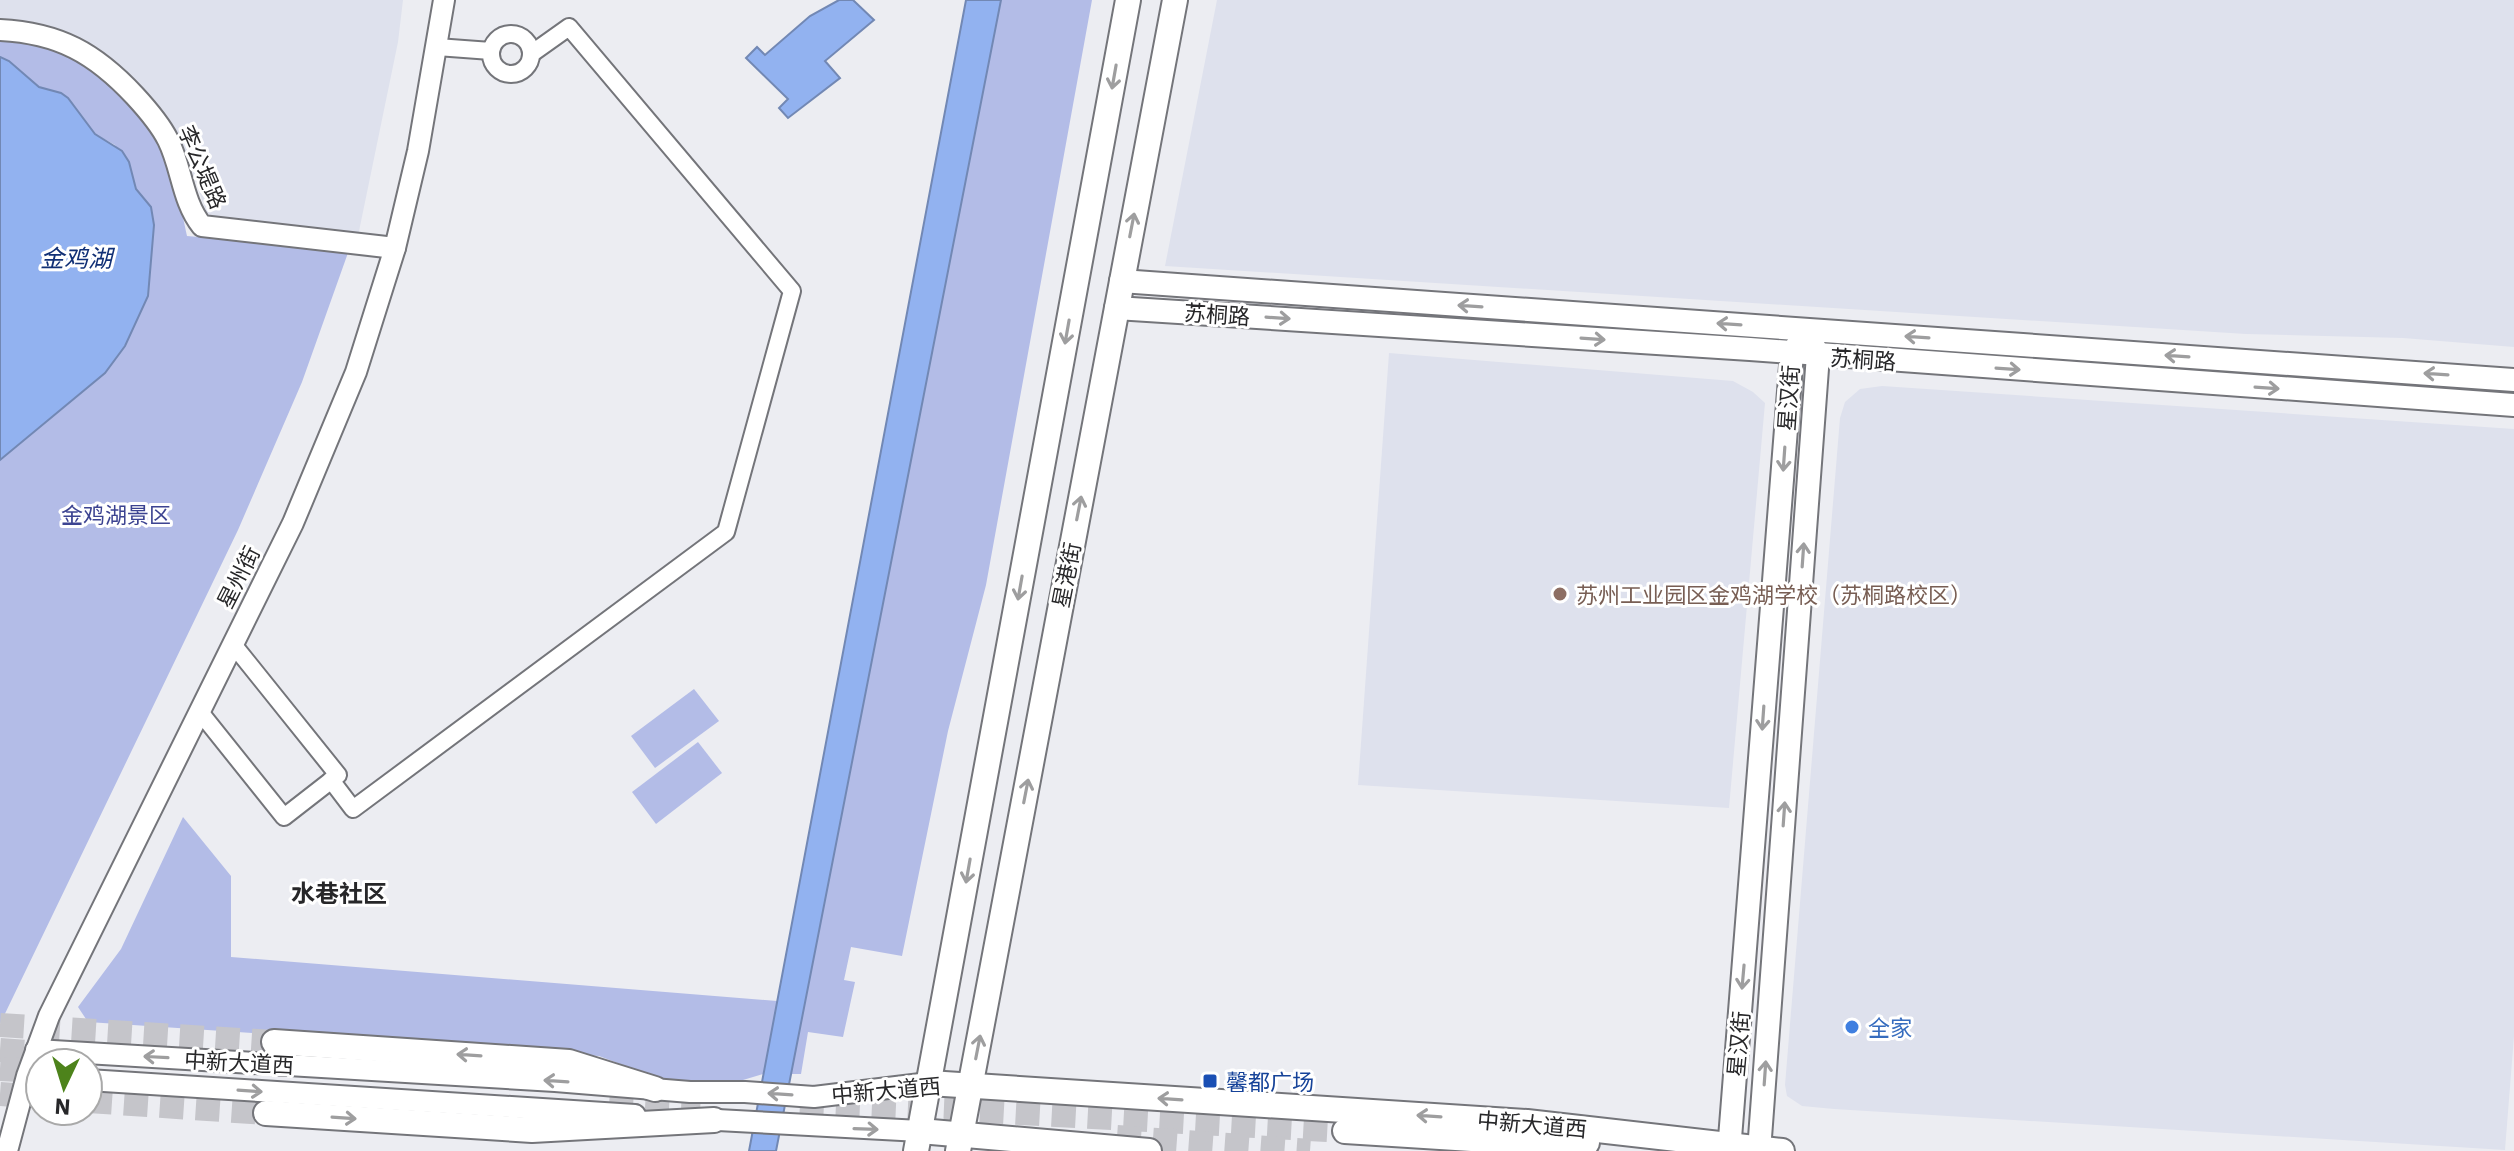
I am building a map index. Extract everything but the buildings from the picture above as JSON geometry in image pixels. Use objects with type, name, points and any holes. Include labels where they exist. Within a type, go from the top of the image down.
[{"type":"main road","name":"星港街","points":[[918,1141],[1128,0]]},
{"type":"main road","name":"星港街","points":[[959,1143],[1175,0]]},
{"type":"main road","name":"苏桐路","points":[[1121,281],[2514,380]]},
{"type":"main road","points":[[1161,311],[1163,284]]},
{"type":"main road","name":"苏桐路","points":[[1116,308],[2514,405]]},
{"type":"main road","points":[[1541,336],[1542,311]]},
{"type":"main road","name":"星汉街","points":[[1730,1148],[1792,353],[1807,329]]},
{"type":"main road","name":"星汉街","points":[[1767,1151],[1793,687],[1818,355],[1807,329]]},
{"type":"main road","points":[[2096,375],[2097,350]]},
{"type":"main road","points":[[1766,685],[1793,687]]},
{"type":"main road","points":[[274,1042],[569,1062],[655,1089]]},
{"type":"main road","name":"中新大道西","points":[[929,1083],[1527,1122],[1767,1151]]},
{"type":"main road","points":[[266,1113],[532,1130],[714,1120]]},
{"type":"main road","points":[[1345,1131],[1503,1141],[1730,1148]]},
{"type":"main road","name":"中新大道西","points":[[918,1141],[1149,1151]]},
{"type":"street","name":"星州街","points":[[37,1047],[49,1016],[293,523],[330,440],[356,372],[395,248],[418,151],[444,0]]},
{"type":"street","points":[[331,780],[353,809],[726,532],[792,291],[569,27],[531,54]]},
{"type":"street","name":"李公堤路","points":[[0,30],[35,33],[58,39],[110,71],[145,107],[169,141],[192,214],[202,226],[395,248]]},
{"type":"street","points":[[516,35],[527,42],[531,54],[527,67],[510,75],[497,70],[491,58],[493,45],[503,36],[516,35]]},
{"type":"street","points":[[437,47],[491,51]]},
{"type":"street","points":[[200,712],[284,817],[338,775],[232,643]]},
{"type":"street","name":"中新大道西","points":[[104,1054],[814,1097],[929,1083]]},
{"type":"street","name":"中新大道西","points":[[104,1081],[745,1122],[918,1141]]},
{"type":"street","name":"星州街","points":[[7,1151],[24,1104]]},
{"type":"shaded area","points":[[0,0],[403,0],[398,42],[358,236],[222,219],[207,214],[186,154],[164,115],[134,78],[102,52],[70,34],[51,28],[0,22]]},
{"type":"shaded area","points":[[1217,0],[2514,0],[2514,347],[2403,338],[2246,334],[1165,266]]},
{"type":"shaded area","name":"苏州工业园区金鸡湖学校（苏桐路校区）","points":[[1389,353],[1733,381],[1765,403],[1729,808],[1358,785]]},
{"type":"shaded area","points":[[1882,386],[2514,429],[2514,1036],[2505,1150],[1834,1109],[1802,1106],[1787,1096],[1785,1085],[1840,418],[1845,402],[1860,389]]},
{"type":"green space","points":[[1001,0],[1092,0],[986,585],[948,731],[902,956],[851,947],[844,980],[855,982],[843,1037],[808,1032],[801,1074],[763,1074],[723,1086],[700,1087],[663,1080],[599,1056],[88,1022],[78,1007],[121,949],[183,817],[231,876],[231,957],[777,1001],[816,807],[843,810]]},
{"type":"green space","name":"金鸡湖景区","points":[[0,42],[42,44],[69,54],[110,82],[134,105],[154,130],[165,152],[187,236],[349,250],[302,382],[238,530],[0,1024],[0,460],[44,424],[125,346],[148,296],[154,225],[115,145],[95,134],[68,98],[39,87],[0,57]]},
{"type":"green space","points":[[694,689],[719,721],[655,768],[631,736]]},
{"type":"green space","points":[[698,742],[722,773],[656,824],[632,792]]},
{"type":"water","points":[[839,0],[853,0],[874,20],[825,61],[840,78],[788,118],[779,108],[788,99],[746,58],[757,47],[765,55],[810,16]]},
{"type":"water","points":[[966,0],[1001,0],[776,1151],[749,1151]]},
{"type":"water","name":"金鸡湖","points":[[0,57],[39,87],[68,98],[95,134],[122,151],[129,162],[136,189],[151,207],[154,225],[148,296],[125,346],[105,373],[0,460]]},
{"type":"tunnel","points":[[0,1025],[274,1042]]},
{"type":"tunnel","points":[[0,1050],[24,1052]]},
{"type":"tunnel","points":[[0,1069],[24,1070]]},
{"type":"tunnel","points":[[0,1094],[24,1096]]},
{"type":"tunnel","points":[[104,1102],[266,1113]]},
{"type":"tunnel","points":[[800,1103],[1345,1131]]},
{"type":"tunnel","points":[[609,1107],[700,1112]]},
{"type":"tunnel","points":[[1117,1137],[1310,1151]]},
{"type":"place","name":"苏州工业园区金鸡湖学校（苏桐路校区）","points":[[1560,594]]},
{"type":"place","name":"全家","points":[[1852,1027]]},
{"type":"place","name":"馨都广场","points":[[1210,1081]]},
{"type":"district","name":"水巷社区","points":[[339,893]]}]
